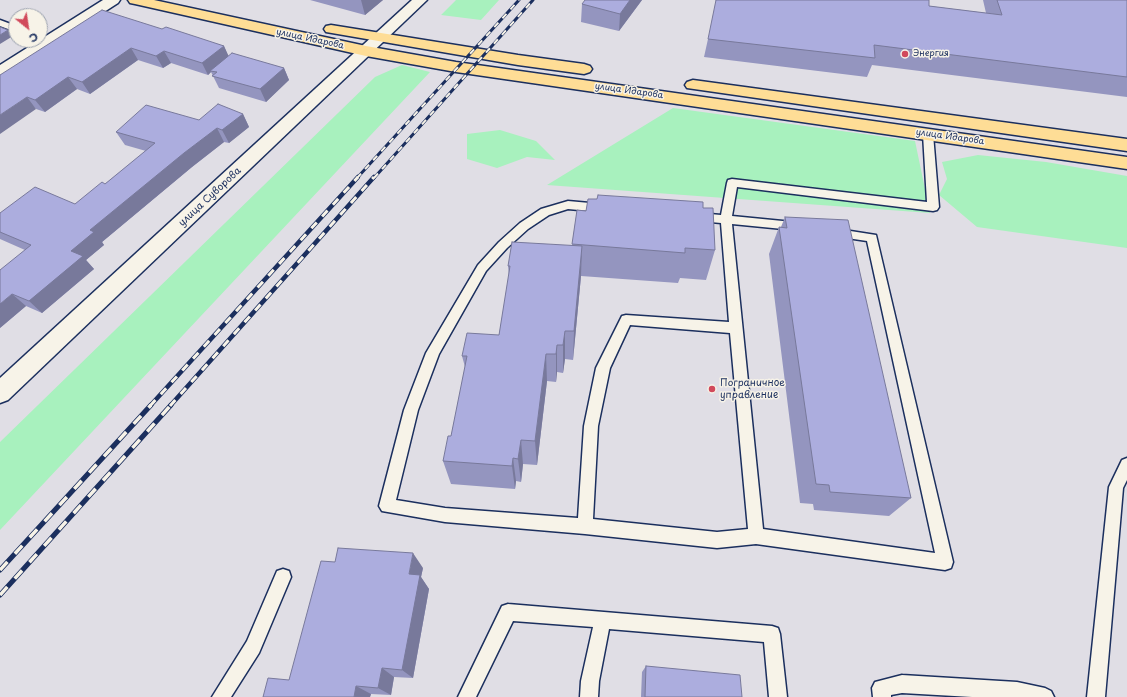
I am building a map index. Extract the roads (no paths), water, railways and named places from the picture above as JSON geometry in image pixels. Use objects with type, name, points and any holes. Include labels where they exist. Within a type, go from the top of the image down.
[{"type":"main road","points":[[48,37],[113,0]]},
{"type":"main road","name":"улица Идарова","points":[[135,0],[366,52],[472,70],[630,91],[1127,163]]},
{"type":"main road","name":"улица Идарова","points":[[195,0],[301,22]]},
{"type":"main road","name":"улица Суворова","points":[[0,393],[420,0]]},
{"type":"main road","name":"улица Идарова","points":[[316,26],[518,60],[597,71]]},
{"type":"main road","points":[[0,72],[33,48]]},
{"type":"main road","name":"улица Идарова","points":[[676,82],[1127,145]]},
{"type":"lane","points":[[756,536],[726,220],[732,184],[933,208],[928,134]]},
{"type":"lane","points":[[568,205],[726,220],[793,226],[872,238],[945,562],[756,536],[717,540],[585,526],[446,515],[387,506],[411,410],[433,353],[482,268],[503,245],[524,226],[545,212],[568,205]]},
{"type":"lane","points":[[585,526],[591,426],[603,368],[626,320],[737,328]]},
{"type":"lane","points":[[1096,697],[1116,487],[1127,465]]},
{"type":"lane","points":[[221,697],[252,647],[283,578]]},
{"type":"lane","points":[[467,697],[508,612],[772,634],[778,697]]},
{"type":"lane","points":[[589,697],[590,681],[603,620]]},
{"type":"lane","points":[[882,697],[881,688],[902,684],[1017,691],[1045,697]]},
{"type":"railway","points":[[357,178],[519,0]]},
{"type":"railway","points":[[374,178],[533,0]]},
{"type":"railway","points":[[150,406],[358,177]]},
{"type":"railway","points":[[170,406],[374,177]]},
{"type":"railway","points":[[0,570],[151,405]]},
{"type":"railway","points":[[0,595],[171,405]]},
{"type":"place","name":"Энергия","points":[[905,54]]},
{"type":"place","name":"Пограничное управление","points":[[712,389]]}]
